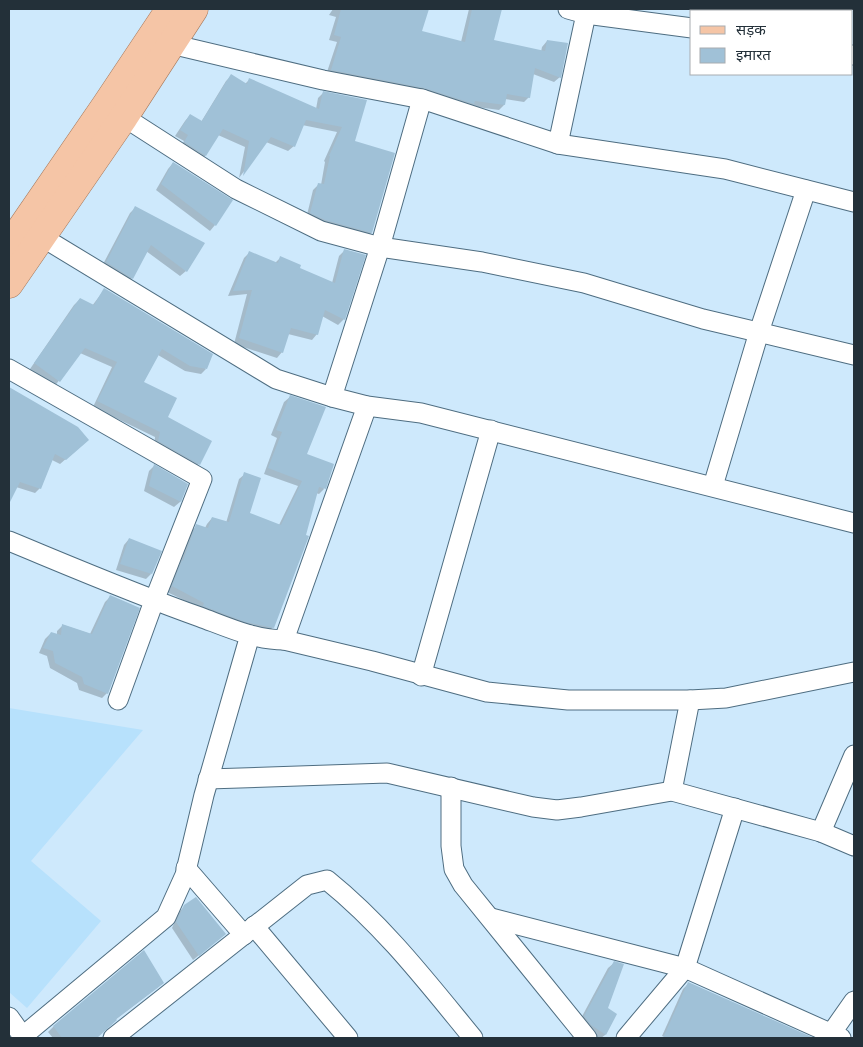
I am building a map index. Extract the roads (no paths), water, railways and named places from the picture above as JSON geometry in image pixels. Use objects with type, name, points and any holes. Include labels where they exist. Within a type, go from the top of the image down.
[{"type":"main road","points":[[9,246],[170,9]]},
{"type":"main road","points":[[9,284],[124,117],[194,9]]},
{"type":"street","points":[[558,144],[573,10],[690,28]]},
{"type":"street","points":[[171,44],[323,80],[422,99],[558,144],[725,169],[854,202]]},
{"type":"street","points":[[332,397],[380,247],[422,99]]},
{"type":"street","points":[[124,117],[236,189],[321,231],[380,247],[482,262],[584,283],[703,319],[854,355]]},
{"type":"street","points":[[713,486],[759,332],[806,190]]},
{"type":"street","points":[[42,237],[276,379],[366,406],[421,412],[854,523]]},
{"type":"street","points":[[9,369],[202,480],[154,601],[118,700]]},
{"type":"street","points":[[284,640],[366,406]]},
{"type":"street","points":[[422,676],[491,430]]},
{"type":"street","points":[[9,541],[154,601],[250,635],[272,640],[284,640],[372,661],[487,692],[568,700],[690,700],[726,698],[854,672]]},
{"type":"street","points":[[9,1017],[23,1037],[166,917],[186,868],[208,779],[250,635]]},
{"type":"street","points":[[672,791],[690,700]]},
{"type":"street","points":[[821,832],[854,757]]},
{"type":"street","points":[[208,779],[387,773],[533,807],[557,810],[581,808],[672,791],[821,832],[854,846]]},
{"type":"street","points":[[451,787],[451,846],[454,869],[463,885],[587,1038]]},
{"type":"street","points":[[626,1038],[685,968],[735,808]]},
{"type":"street","points":[[186,868],[249,930],[348,1038]]},
{"type":"street","points":[[125,1035],[249,930],[307,885],[327,880],[353,900],[398,946],[473,1038]]},
{"type":"street","points":[[491,918],[685,968],[833,1037],[854,1001]]}]
